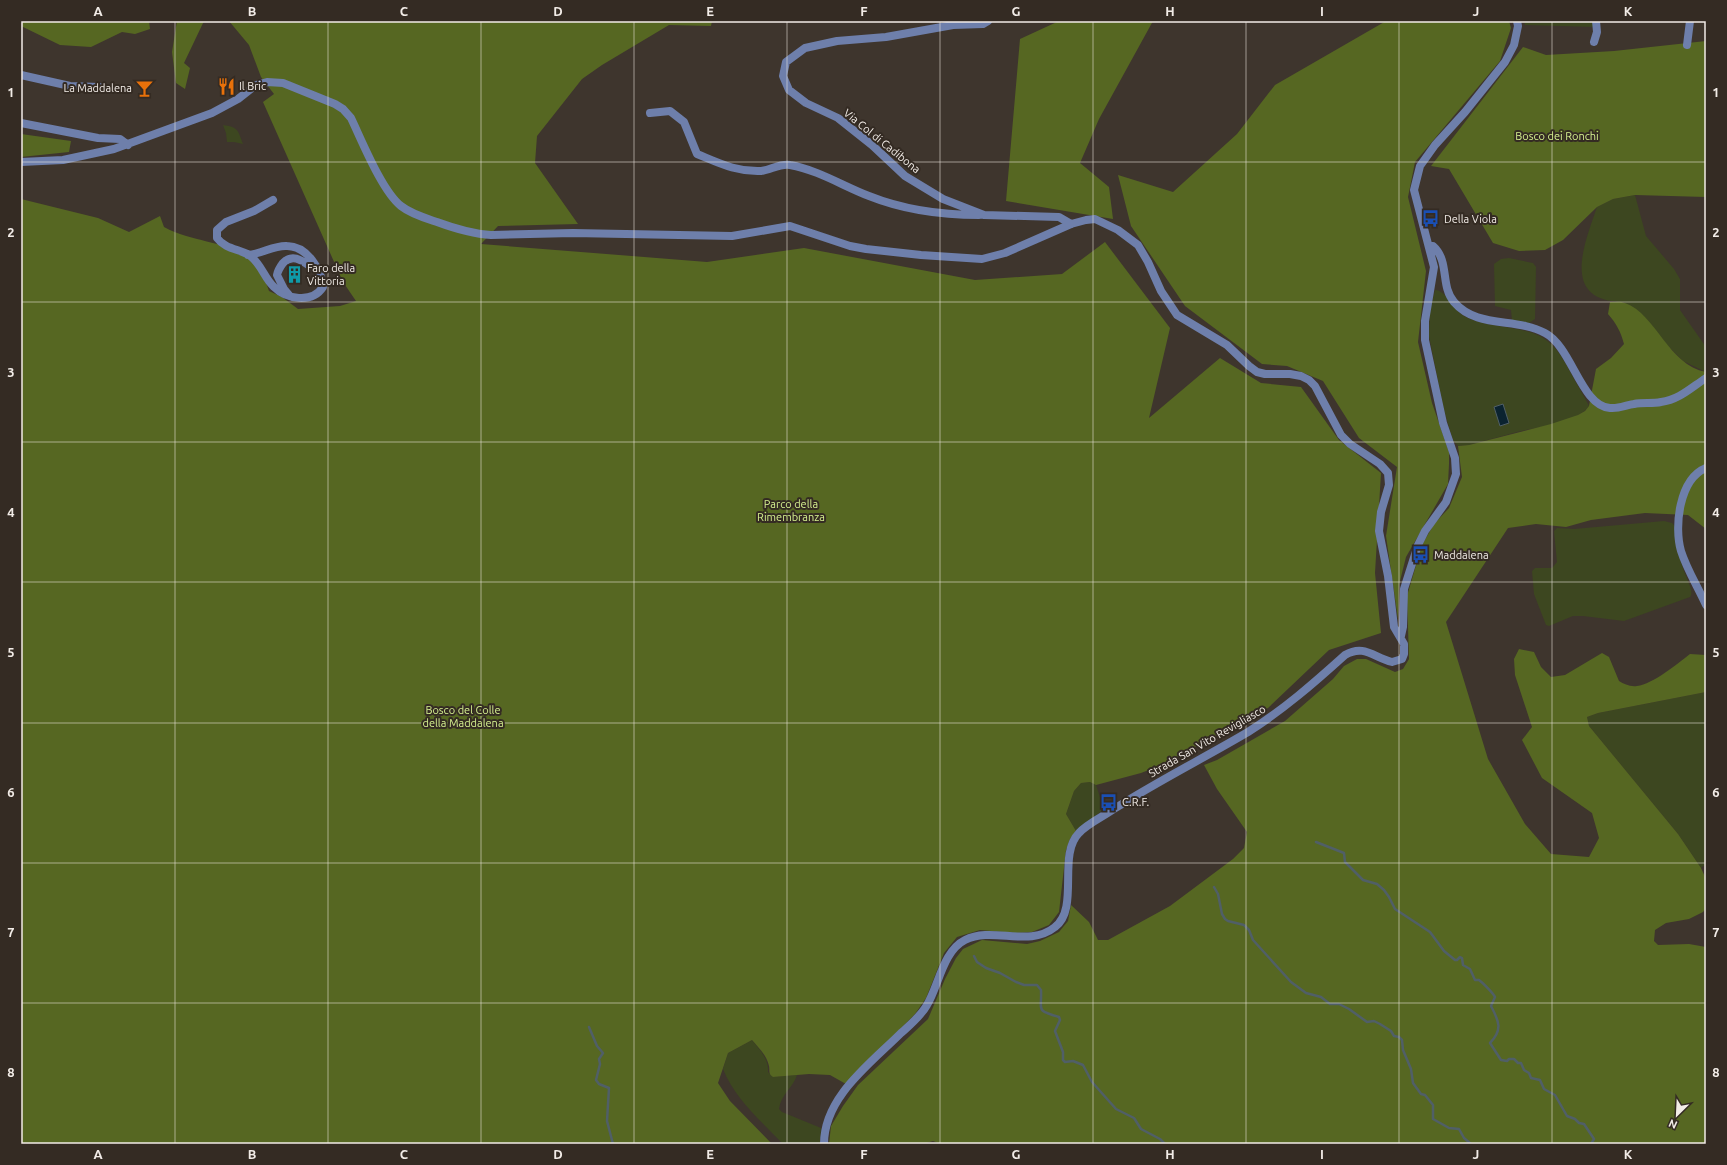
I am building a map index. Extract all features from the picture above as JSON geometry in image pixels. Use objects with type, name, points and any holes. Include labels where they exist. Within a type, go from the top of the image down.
[{"type":"street","name":"Via Col di Cadibona","points":[[984,215],[943,199],[905,176],[872,145],[838,118],[806,103],[789,90],[783,76],[786,62],[806,48],[837,41],[886,37],[953,25],[983,24],[988,21]]},
{"type":"street","name":"Strada San Vito Revigliasco","points":[[824,1144],[827,1121],[837,1101],[862,1072],[924,1010],[948,957],[958,944],[969,938],[982,934],[1022,938],[1033,936],[1049,931],[1061,922],[1066,906],[1071,848],[1079,832],[1166,777],[1247,732],[1274,715],[1307,689],[1344,655],[1350,652],[1362,650],[1392,662],[1402,659],[1405,649],[1401,636],[1403,627],[1404,589],[1418,545],[1425,531],[1446,502],[1456,474],[1455,458],[1443,424],[1425,340],[1425,321],[1434,273],[1433,258],[1414,190],[1420,166],[1435,145],[1465,112],[1505,62],[1514,45],[1518,26],[1517,21]]},
{"type":"street","points":[[1594,42],[1597,32],[1596,21]]},
{"type":"street","points":[[1686,45],[1690,21]]},
{"type":"street","points":[[21,75],[70,86],[99,87]]},
{"type":"street","points":[[21,162],[81,157],[128,145],[212,113],[238,99],[256,85],[267,82],[276,82],[335,104],[343,109],[351,118],[388,191],[401,206],[418,215],[457,230],[474,234],[585,233],[726,236],[790,226],[844,244],[866,249],[982,259],[1005,253],[1071,224],[1086,220],[1095,220],[1118,230],[1138,245],[1162,291],[1177,315],[1227,345],[1257,372],[1265,374],[1290,374],[1301,376],[1309,380],[1315,386],[1341,435],[1361,452],[1385,468],[1388,473],[1389,484],[1381,512],[1380,539],[1388,576],[1394,627],[1401,636]]},
{"type":"street","name":"Via Col di Cadibona","points":[[650,113],[670,111],[684,122],[697,154],[732,169],[762,171],[788,164],[815,171],[870,197],[909,208],[947,215],[1059,217],[1071,224]]},
{"type":"street","points":[[21,123],[98,138],[120,140],[128,145]]},
{"type":"street","points":[[248,255],[291,246],[309,256],[313,261],[323,287],[320,291],[308,298],[289,296],[274,288],[258,264],[248,255],[227,246],[219,241],[216,236],[217,230],[226,222],[254,211],[272,200]]},
{"type":"street","points":[[1429,246],[1433,246],[1441,256],[1446,287],[1453,301],[1460,308],[1476,317],[1527,326],[1539,330],[1551,337],[1563,350],[1590,396],[1599,406],[1621,408],[1638,403],[1666,402],[1681,395],[1706,378]]},
{"type":"street","points":[[289,296],[277,275],[279,268],[284,262],[293,257],[297,258],[318,271]]},
{"type":"street","points":[[1706,468],[1692,478],[1685,492],[1679,512],[1679,543],[1684,558],[1706,605]]},
{"type":"green space","points":[[21,21],[149,21],[150,29],[135,34],[122,32],[91,47],[60,45],[21,26]]},
{"type":"green space","points":[[177,21],[204,21],[184,63],[190,68],[185,89],[176,83],[172,52]]},
{"type":"green space","name":"Bosco del Colle della Maddalena","points":[[229,21],[712,21],[711,26],[669,25],[602,65],[582,79],[537,136],[535,163],[578,224],[498,226],[481,244],[707,262],[804,248],[975,280],[1062,274],[1105,242],[1170,328],[1149,418],[1220,358],[1261,383],[1301,387],[1339,440],[1381,473],[1375,573],[1381,633],[1329,650],[1268,708],[1164,764],[1141,773],[1096,785],[1090,782],[1081,783],[1074,791],[1066,814],[1076,831],[1070,839],[1066,850],[1059,912],[1049,925],[1032,932],[1015,933],[980,930],[957,937],[944,953],[926,998],[915,1014],[846,1084],[830,1075],[809,1074],[773,1077],[770,1074],[765,1055],[752,1040],[728,1053],[718,1083],[730,1101],[772,1144],[21,1144],[21,199],[98,218],[129,232],[160,216],[164,227],[195,239],[239,252],[251,261],[261,273],[269,291],[282,297],[298,309],[340,306],[356,301],[343,282],[263,102],[274,94],[261,77],[249,45]]},
{"type":"green space","points":[[1059,21],[1153,21],[1099,119],[1080,163],[1109,187],[1113,219],[1006,201],[1020,39]]},
{"type":"green space","points":[[1386,21],[1509,21],[1511,28],[1500,61],[1415,162],[1408,197],[1426,271],[1418,342],[1432,403],[1449,452],[1449,464],[1448,484],[1406,557],[1399,585],[1398,619],[1386,536],[1397,467],[1359,438],[1323,381],[1287,366],[1262,364],[1185,306],[1131,226],[1118,175],[1173,192],[1237,134],[1275,85]]},
{"type":"green space","points":[[1524,21],[1594,21],[1596,27],[1525,25]]},
{"type":"green space","name":"Bosco dei Ronchi","points":[[1706,41],[1706,197],[1635,195],[1613,199],[1597,207],[1563,240],[1545,250],[1519,251],[1493,243],[1449,169],[1431,166],[1523,47],[1546,55],[1614,51]]},
{"type":"green space","points":[[223,125],[235,128],[240,135],[243,144],[227,142]]},
{"type":"green space","points":[[21,134],[71,141],[69,152],[21,157]]},
{"type":"green space","points":[[1635,195],[1646,236],[1674,269],[1680,279],[1680,310],[1706,347],[1706,372],[1683,361],[1624,302],[1604,299],[1591,292],[1584,282],[1582,269],[1583,254],[1597,207],[1613,199]]},
{"type":"green space","points":[[1509,258],[1533,263],[1536,267],[1535,319],[1529,323],[1512,320],[1511,310],[1495,306],[1494,264],[1501,259]]},
{"type":"green space","points":[[1435,290],[1443,293],[1460,313],[1469,319],[1524,331],[1543,338],[1550,343],[1562,358],[1589,406],[1576,417],[1556,424],[1517,432],[1469,445],[1458,446],[1453,440],[1444,410],[1429,336],[1430,310]]},
{"type":"green space","points":[[1610,302],[1623,302],[1636,309],[1645,317],[1682,360],[1693,367],[1706,372],[1706,529],[1688,515],[1645,513],[1591,520],[1566,527],[1536,524],[1508,528],[1446,622],[1488,759],[1525,824],[1551,854],[1589,857],[1599,838],[1592,813],[1542,778],[1522,740],[1532,727],[1515,675],[1514,659],[1519,649],[1534,652],[1541,667],[1551,677],[1565,675],[1602,653],[1609,657],[1619,681],[1627,685],[1634,686],[1650,682],[1657,678],[1690,654],[1706,655],[1706,692],[1598,713],[1587,717],[1589,726],[1678,834],[1701,868],[1706,879],[1706,908],[1703,912],[1689,919],[1666,923],[1655,930],[1654,941],[1658,945],[1689,944],[1706,947],[1706,1144],[941,1144],[933,1141],[923,1144],[829,1144],[831,1126],[858,1085],[928,1019],[945,979],[956,958],[963,949],[982,940],[1027,944],[1040,941],[1059,932],[1068,921],[1071,905],[1089,922],[1098,940],[1108,940],[1170,906],[1233,859],[1244,848],[1247,832],[1217,789],[1204,765],[1217,760],[1285,721],[1333,679],[1344,666],[1357,659],[1366,659],[1395,672],[1403,669],[1409,659],[1407,596],[1422,545],[1434,524],[1449,508],[1462,477],[1458,446],[1469,445],[1551,424],[1578,415],[1585,411],[1589,406],[1596,369],[1611,358],[1624,344],[1618,328],[1608,314]]},
{"type":"green space","points":[[1664,521],[1672,523],[1675,526],[1680,557],[1691,590],[1690,597],[1624,621],[1573,616],[1549,626],[1546,625],[1534,594],[1532,571],[1535,568],[1552,568],[1557,562],[1554,531],[1557,528],[1574,529]]},
{"type":"green space","points":[[1706,692],[1706,864],[1701,868],[1678,834],[1589,726],[1587,717],[1598,713]]},
{"type":"green space","points":[[1090,782],[1096,785],[1104,809],[1076,831],[1066,814],[1074,791],[1081,783]]},
{"type":"green space","points":[[752,1040],[763,1055],[767,1063],[768,1072],[773,1077],[797,1075],[793,1084],[782,1099],[779,1109],[782,1112],[821,1128],[820,1144],[783,1144],[749,1109],[734,1090],[723,1069],[728,1053]]},
{"type":"water","points":[[1503,404],[1509,423],[1500,426],[1494,407]]},
{"type":"waterway","points":[[1316,842],[1344,853],[1345,862],[1363,880],[1377,884],[1384,890],[1395,909],[1430,932],[1444,951],[1455,960],[1460,957],[1462,958],[1463,965],[1470,969],[1475,980],[1481,981],[1495,997],[1491,1006],[1498,1021],[1498,1030],[1497,1034],[1490,1043],[1501,1060],[1507,1061],[1509,1059],[1514,1059],[1518,1063],[1521,1063],[1524,1070],[1529,1073],[1531,1078],[1540,1080],[1544,1089],[1555,1095],[1567,1116],[1575,1119],[1579,1123],[1584,1124],[1594,1139],[1591,1144]]},
{"type":"waterway","points":[[1214,887],[1218,894],[1222,914],[1225,919],[1244,925],[1249,930],[1253,940],[1291,982],[1306,993],[1321,997],[1330,1004],[1339,1004],[1349,1009],[1367,1022],[1374,1021],[1391,1031],[1394,1036],[1399,1037],[1402,1040],[1403,1050],[1411,1069],[1413,1083],[1421,1094],[1425,1095],[1433,1105],[1433,1119],[1449,1128],[1459,1129],[1464,1138],[1471,1144]]},
{"type":"waterway","points":[[974,956],[977,962],[986,968],[1000,973],[1016,982],[1024,985],[1037,985],[1041,990],[1041,1009],[1046,1013],[1059,1017],[1060,1020],[1055,1031],[1063,1052],[1063,1060],[1065,1062],[1073,1061],[1083,1065],[1092,1082],[1116,1109],[1134,1118],[1141,1129],[1160,1139],[1165,1144]]},
{"type":"waterway","points":[[589,1027],[597,1046],[603,1053],[599,1059],[600,1064],[596,1080],[599,1084],[609,1088],[607,1121],[613,1144]]},
{"type":"place","name":"Il Bric","points":[[226,86]]},
{"type":"place","name":"La Maddalena","points":[[145,88]]},
{"type":"place","name":"Della Viola","points":[[1431,219]]},
{"type":"place","name":"Faro della Vittoria","points":[[294,274]]},
{"type":"place","name":"Maddalena","points":[[1421,555]]},
{"type":"place","name":"C.R.F.","points":[[1109,802]]},
{"type":"park label","name":"Parco della Rimembranza","points":[[791,510]]}]
